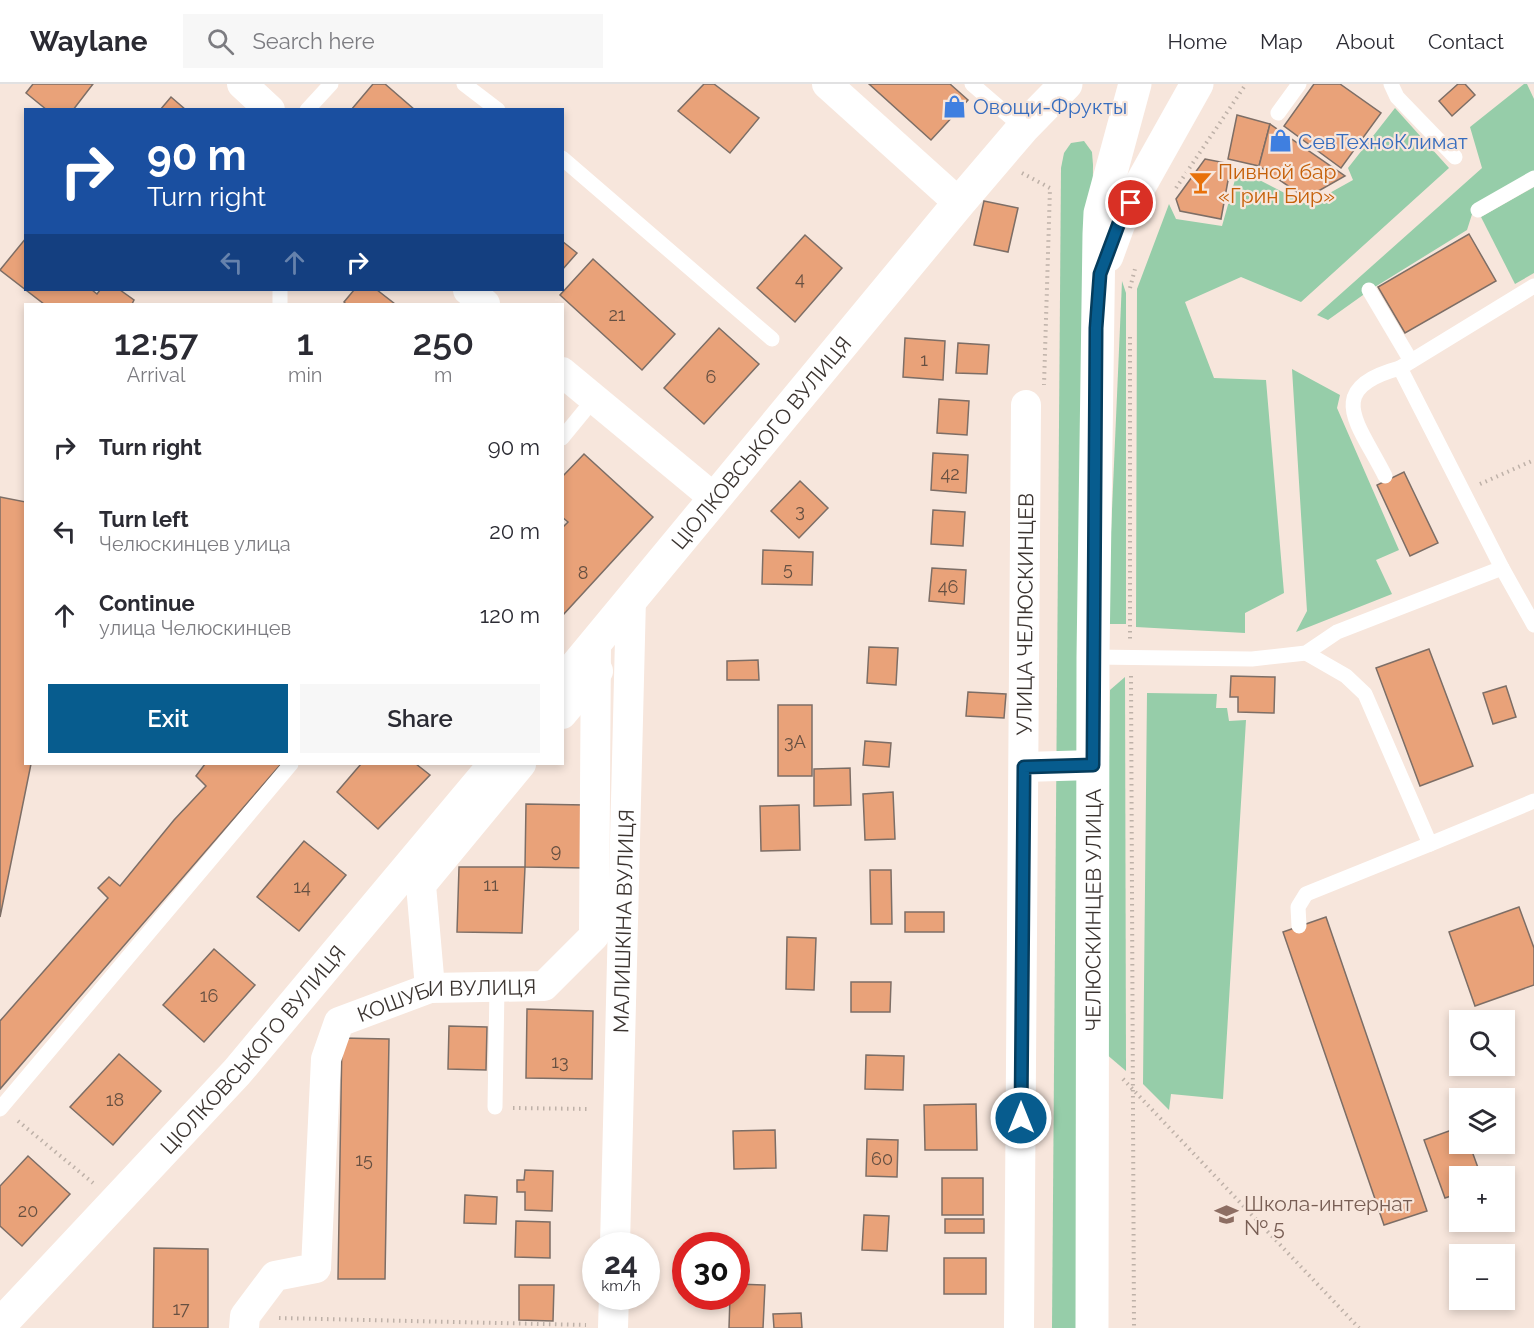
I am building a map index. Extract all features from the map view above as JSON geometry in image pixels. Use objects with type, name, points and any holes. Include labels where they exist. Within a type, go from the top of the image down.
[{"type":"main road","name":"ЦІОЛКОВСЬКОГО ВУЛИЦЯ","points":[[564,681],[597,657],[631,598],[709,494],[1023,128],[1065,84]]},
{"type":"main road","points":[[1100,274],[1100,213],[1135,84]]},
{"type":"main road","points":[[1100,274],[1119,223],[1197,84]]},
{"type":"main road","name":"ЧЕЛЮСКИНЦЕВ УЛИЦА","points":[[1092,1328],[1093,657],[1096,328],[1100,274]]},
{"type":"main road","name":"ЦІОЛКОВСЬКОГО ВУЛИЦЯ","points":[[0,1325],[237,1072],[494,765]]},
{"type":"street","points":[[242,84],[268,108]]},
{"type":"street","points":[[827,84],[959,203]]},
{"type":"street","points":[[469,291],[484,303]]},
{"type":"street","points":[[564,374],[709,494]]},
{"type":"street","name":"УЛИЦА ЧЕЛЮСКИНЦЕВ","points":[[1019,1328],[1026,405]]},
{"type":"street","name":"МАЛИШКІНА ВУЛИЦЯ","points":[[615,1232],[631,598]]},
{"type":"street","points":[[564,711],[597,657]]},
{"type":"street","name":"КОШУБИ ВУЛИЦЯ","points":[[245,1322],[275,1276],[316,1268],[326,1059],[339,1022],[430,988],[543,986],[594,936],[597,657]]},
{"type":"street","points":[[430,988],[421,885],[520,765]]},
{"type":"street","points":[[1024,767],[1093,765]]},
{"type":"street","points":[[613,1327],[614,1310]]},
{"type":"lane","points":[[309,108],[331,84]]},
{"type":"lane","points":[[465,84],[495,108]]},
{"type":"lane","points":[[972,84],[1023,128]]},
{"type":"lane","points":[[1278,113],[1299,84]]},
{"type":"lane","points":[[1391,84],[1397,97],[1455,157]]},
{"type":"lane","points":[[564,160],[771,339]]},
{"type":"lane","points":[[1478,210],[1534,178]]},
{"type":"lane","points":[[1385,476],[1356,417],[1352,404],[1353,392],[1363,381],[1406,364],[1534,286]]},
{"type":"lane","points":[[1370,290],[1463,492],[1534,626]]},
{"type":"lane","points":[[564,436],[594,399]]},
{"type":"lane","points":[[1093,657],[1252,659],[1306,653],[1337,632],[1502,568]]},
{"type":"lane","points":[[1306,653],[1346,676],[1365,694],[1430,844]]},
{"type":"lane","points":[[1,1108],[290,765]]},
{"type":"lane","points":[[1299,926],[1298,907],[1306,894],[1534,801]]},
{"type":"lane","points":[[495,1107],[496,987]]},
{"type":"path","points":[[1169,198],[1245,84]]},
{"type":"path","points":[[1015,170],[1050,188],[1044,401],[1026,405]]},
{"type":"path","points":[[1130,300],[1136,267]]},
{"type":"path","points":[[1130,336],[1134,1328]]},
{"type":"path","points":[[1463,492],[1534,460]]},
{"type":"path","points":[[1091,1046],[1359,1328]]},
{"type":"path","points":[[495,1107],[619,1109]]},
{"type":"path","points":[[1,1108],[103,1191]]},
{"type":"path","points":[[245,1322],[613,1327]]},
{"type":"green space","points":[[1524,84],[1527,84],[1534,99],[1534,173],[1474,208],[1467,230],[1370,290],[1328,320],[1317,315],[1482,168],[1470,127]]},
{"type":"green space","points":[[1395,108],[1449,168],[1301,302],[1241,277],[1185,302],[1214,378],[1266,380],[1284,593],[1245,613],[1245,633],[1136,627],[1137,289],[1169,204],[1176,219],[1222,226],[1238,169],[1308,205],[1353,180],[1348,168]]},
{"type":"green space","points":[[1084,141],[1092,152],[1093,165],[1080,1328],[1052,1328],[1061,168],[1064,153],[1071,143]]},
{"type":"green space","points":[[1534,187],[1534,273],[1515,284],[1481,217]]},
{"type":"green space","points":[[1122,281],[1126,293],[1126,624],[1107,624]]},
{"type":"green space","points":[[1292,369],[1340,395],[1337,408],[1399,550],[1376,560],[1392,594],[1296,632],[1307,611]]},
{"type":"green space","points":[[1125,677],[1126,1071],[1105,1053],[1110,690]]},
{"type":"green space","points":[[1147,693],[1217,694],[1216,708],[1227,708],[1229,721],[1246,720],[1223,1099],[1171,1094],[1169,1110],[1143,1084]]},
{"type":"building","points":[[33,84],[93,84],[75,108],[45,108],[26,93]]},
{"type":"building","points":[[373,84],[385,84],[413,108],[353,108]]},
{"type":"building","points":[[704,84],[714,84],[759,118],[730,153],[678,111]]},
{"type":"building","points":[[869,84],[950,84],[968,100],[931,140]]},
{"type":"building","points":[[1314,84],[1340,84],[1381,113],[1341,168],[1284,126]]},
{"type":"building","points":[[1458,84],[1465,84],[1475,95],[1452,116],[1439,101]]},
{"type":"building","points":[[171,97],[184,108],[162,108]]},
{"type":"building","points":[[1237,115],[1270,124],[1259,166],[1228,159]]},
{"type":"building","points":[[1270,124],[1345,176],[1306,198],[1259,166]]},
{"type":"building","points":[[1205,159],[1231,164],[1221,219],[1180,211],[1176,199]]},
{"type":"building","points":[[984,201],[1018,208],[1008,252],[974,245]]},
{"type":"building","points":[[1469,234],[1496,281],[1405,333],[1378,287]]},
{"type":"building","points":[[805,235],[842,268],[795,322],[757,288]]},
{"type":"building","points":[[24,240],[24,289],[0,270]]},
{"type":"building","points":[[564,243],[577,253],[564,268]]},
{"type":"building","points":[[593,259],[675,334],[642,370],[560,295]]},
{"type":"building","points":[[27,291],[93,291],[97,294],[99,291],[121,291],[134,300],[132,303],[43,303]]},
{"type":"building","points":[[353,291],[378,291],[394,303],[345,303]]},
{"type":"building","points":[[719,328],[759,364],[704,424],[664,388]]},
{"type":"building","points":[[905,338],[945,341],[943,380],[903,377]]},
{"type":"building","points":[[958,343],[989,345],[987,374],[956,373]]},
{"type":"building","points":[[939,399],[969,401],[967,435],[937,433]]},
{"type":"building","points":[[933,453],[968,455],[966,493],[931,490]]},
{"type":"building","points":[[584,454],[653,517],[564,614],[564,526],[568,522],[564,519],[564,475]]},
{"type":"building","points":[[1404,472],[1438,543],[1410,556],[1377,485]]},
{"type":"building","points":[[800,481],[828,508],[799,538],[771,511]]},
{"type":"building","points":[[0,497],[24,502],[24,765],[31,765],[0,917]]},
{"type":"building","points":[[933,510],[965,512],[963,546],[931,544]]},
{"type":"building","points":[[763,550],[813,552],[812,585],[762,584]]},
{"type":"building","points":[[932,568],[966,570],[964,604],[929,601]]},
{"type":"building","points":[[869,647],[898,648],[896,685],[867,683]]},
{"type":"building","points":[[1429,649],[1473,766],[1420,786],[1376,668]]},
{"type":"building","points":[[758,660],[759,680],[727,680],[727,661]]},
{"type":"building","points":[[1231,676],[1275,677],[1274,713],[1238,712],[1238,697],[1230,697]]},
{"type":"building","points":[[1506,686],[1516,717],[1493,724],[1483,693]]},
{"type":"building","points":[[968,692],[1006,694],[1004,718],[966,716]]},
{"type":"building","points":[[778,705],[812,705],[812,776],[778,776]]},
{"type":"building","points":[[865,741],[891,743],[889,767],[863,765]]},
{"type":"building","points":[[204,765],[280,765],[0,1089],[0,1021],[108,898],[98,888],[109,877],[120,886],[174,820],[206,786],[196,776]]},
{"type":"building","points":[[360,765],[417,765],[430,775],[378,829],[337,792]]},
{"type":"building","points":[[850,768],[851,805],[814,806],[814,769]]},
{"type":"building","points":[[893,792],[895,839],[865,840],[863,794]]},
{"type":"building","points":[[526,804],[586,805],[586,868],[525,867]]},
{"type":"building","points":[[799,805],[800,850],[761,851],[760,806]]},
{"type":"building","points":[[304,841],[346,875],[299,931],[257,897]]},
{"type":"building","points":[[459,867],[525,867],[522,933],[457,932]]},
{"type":"building","points":[[870,870],[891,870],[892,924],[871,924]]},
{"type":"building","points":[[1519,907],[1534,948],[1534,985],[1475,1006],[1449,932]]},
{"type":"building","points":[[905,912],[944,912],[944,932],[905,932]]},
{"type":"building","points":[[1326,917],[1427,1211],[1384,1225],[1283,932]]},
{"type":"building","points":[[787,937],[816,938],[814,990],[786,989]]},
{"type":"building","points":[[214,949],[255,985],[204,1042],[163,1005]]},
{"type":"building","points":[[851,982],[891,982],[890,1012],[851,1012]]},
{"type":"building","points":[[527,1009],[593,1011],[592,1079],[526,1078]]},
{"type":"building","points":[[449,1026],[487,1027],[486,1070],[448,1069]]},
{"type":"building","points":[[342,1038],[389,1039],[385,1279],[338,1279]]},
{"type":"building","points":[[119,1054],[161,1091],[113,1145],[70,1107]]},
{"type":"building","points":[[866,1055],[904,1056],[903,1090],[865,1089]]},
{"type":"building","points":[[976,1104],[977,1150],[925,1150],[924,1105]]},
{"type":"building","points":[[775,1130],[776,1168],[734,1169],[733,1131]]},
{"type":"building","points":[[1449,1131],[1449,1154],[1473,1154],[1477,1166],[1449,1166],[1449,1197],[1445,1198],[1424,1140]]},
{"type":"building","points":[[867,1139],[898,1140],[897,1177],[866,1176]]},
{"type":"building","points":[[28,1156],[70,1194],[22,1246],[0,1226],[0,1186]]},
{"type":"building","points":[[525,1170],[553,1171],[552,1211],[525,1210],[525,1192],[517,1192],[517,1180],[524,1180]]},
{"type":"building","points":[[942,1178],[983,1178],[983,1215],[942,1215]]},
{"type":"building","points":[[465,1195],[497,1197],[496,1224],[464,1223]]},
{"type":"building","points":[[864,1215],[889,1216],[887,1251],[862,1250]]},
{"type":"building","points":[[945,1219],[984,1219],[984,1233],[945,1233]]},
{"type":"building","points":[[516,1221],[550,1222],[550,1258],[515,1257]]},
{"type":"building","points":[[154,1248],[208,1249],[208,1328],[153,1328]]},
{"type":"building","points":[[944,1258],[986,1258],[986,1294],[944,1294]]},
{"type":"building","points":[[750,1284],[765,1285],[763,1328],[729,1328],[730,1310],[750,1310]]},
{"type":"building","points":[[519,1285],[554,1285],[553,1321],[519,1320]]},
{"type":"building","points":[[801,1313],[802,1328],[774,1328],[773,1314]]},
{"type":"place","name":"Овощи-Фрукты","points":[[955,106]]},
{"type":"place","name":"СевТехноКлимат","points":[[1280,141]]},
{"type":"place","name":"Пивной бар «Грин Бир»","points":[[1200,183]]},
{"type":"place","name":"Школа-интернат № 5","points":[[1226,1215]]},
{"type":"route","points":[[1021,1118],[1024,767],[1093,765],[1096,328],[1100,274],[1119,223],[1131,203]]}]
